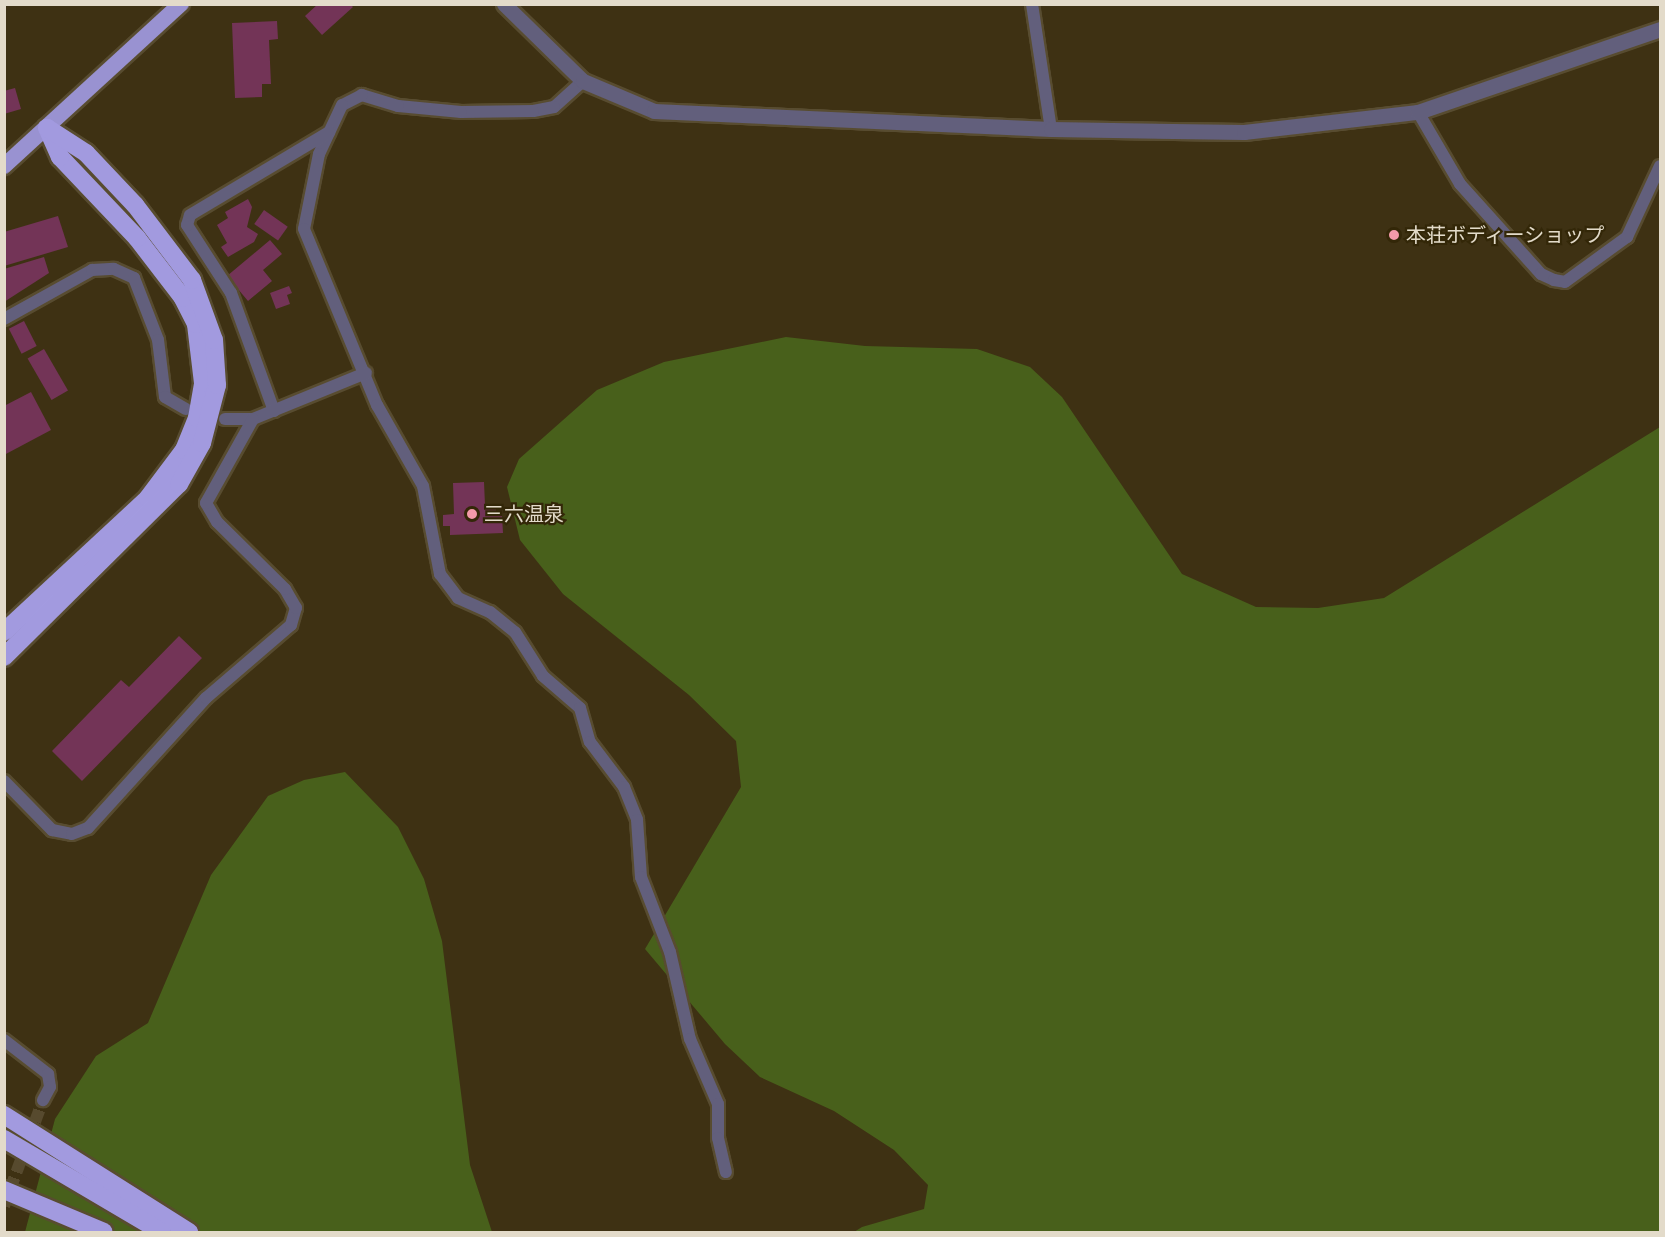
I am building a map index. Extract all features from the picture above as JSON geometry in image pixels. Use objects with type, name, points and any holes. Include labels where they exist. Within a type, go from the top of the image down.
[{"type":"highway","points":[[4,166],[181,4]]},
{"type":"highway","points":[[4,632],[148,498],[184,450],[197,418],[203,383],[196,324],[183,298],[137,238],[60,157],[47,128]]},
{"type":"highway","points":[[4,657],[179,484],[202,443],[217,385],[214,340],[192,279],[135,205],[86,153],[47,128]]},
{"type":"highway","points":[[4,1114],[189,1233]]},
{"type":"highway","points":[[4,1139],[162,1233]]},
{"type":"highway","points":[[4,1149],[143,1233]]},
{"type":"highway","points":[[4,1190],[104,1233]]},
{"type":"street","points":[[504,4],[583,81],[654,111],[1051,129],[1244,132],[1418,112],[1660,29]]},
{"type":"street","points":[[1032,4],[1051,129]]},
{"type":"street","points":[[583,81],[554,107],[533,111],[461,112],[398,106],[362,95],[342,105],[319,154],[304,229],[313,259],[366,373],[377,405],[423,486],[441,574],[458,598],[490,612],[515,632],[543,676],[580,708],[590,742],[624,787],[637,820],[641,877],[658,912],[690,1039],[718,1104],[718,1138],[726,1172]]},
{"type":"street","points":[[1418,112],[1460,184],[1541,274],[1554,280],[1565,282],[1627,237],[1660,166]]},
{"type":"street","points":[[274,411],[231,293],[187,225],[190,216],[329,132]]},
{"type":"street","points":[[4,319],[92,270],[114,269],[134,279],[158,340],[165,397],[186,409]]},
{"type":"street","points":[[225,419],[253,419],[366,373]]},
{"type":"street","points":[[4,781],[52,830],[72,834],[88,828],[206,698],[291,625],[296,608],[285,589],[217,522],[206,504],[253,419]]},
{"type":"street","points":[[4,1040],[48,1074],[50,1087],[43,1100]]},
{"type":"green space","points":[[786,337],[865,346],[977,349],[1030,367],[1062,397],[1182,574],[1256,607],[1318,608],[1384,598],[1660,427],[1660,1232],[854,1232],[862,1227],[924,1209],[928,1185],[894,1150],[834,1111],[760,1077],[725,1044],[645,949],[741,787],[736,741],[689,695],[563,594],[520,540],[507,487],[519,459],[597,390],[664,362]]},
{"type":"green space","points":[[345,772],[398,827],[424,879],[442,941],[470,1165],[492,1232],[25,1232],[55,1119],[96,1056],[148,1023],[211,875],[268,796],[304,780]]},
{"type":"building","points":[[318,4],[350,4],[353,7],[322,35],[305,16]]},
{"type":"building","points":[[277,21],[278,39],[269,40],[271,84],[262,84],[262,97],[235,98],[232,23]]},
{"type":"building","points":[[15,88],[21,109],[4,114],[4,91]]},
{"type":"building","points":[[248,199],[252,207],[247,227],[258,234],[254,242],[228,257],[221,247],[227,243],[217,225],[228,218],[225,212]]},
{"type":"building","points":[[264,210],[288,227],[278,241],[254,224]]},
{"type":"building","points":[[58,216],[68,247],[4,266],[4,232]]},
{"type":"building","points":[[270,240],[282,254],[263,270],[272,281],[248,301],[227,276]]},
{"type":"building","points":[[44,257],[49,273],[4,302],[4,269]]},
{"type":"building","points":[[289,286],[292,293],[287,295],[290,304],[276,309],[270,293]]},
{"type":"building","points":[[24,321],[37,346],[22,354],[9,329]]},
{"type":"building","points":[[44,349],[68,391],[52,400],[28,358]]},
{"type":"building","points":[[31,392],[51,430],[4,455],[4,406]]},
{"type":"building","points":[[484,482],[485,505],[496,504],[496,516],[502,516],[503,533],[450,535],[450,526],[443,526],[443,515],[454,514],[453,483]]},
{"type":"building","points":[[179,636],[202,658],[82,781],[52,751],[121,680],[129,687]]},
{"type":"tunnel","points":[[4,1206],[43,1100]]},
{"type":"place","name":"本荘ボディーショップ","points":[[1394,235]]},
{"type":"place","name":"三六温泉","points":[[472,514]]}]
